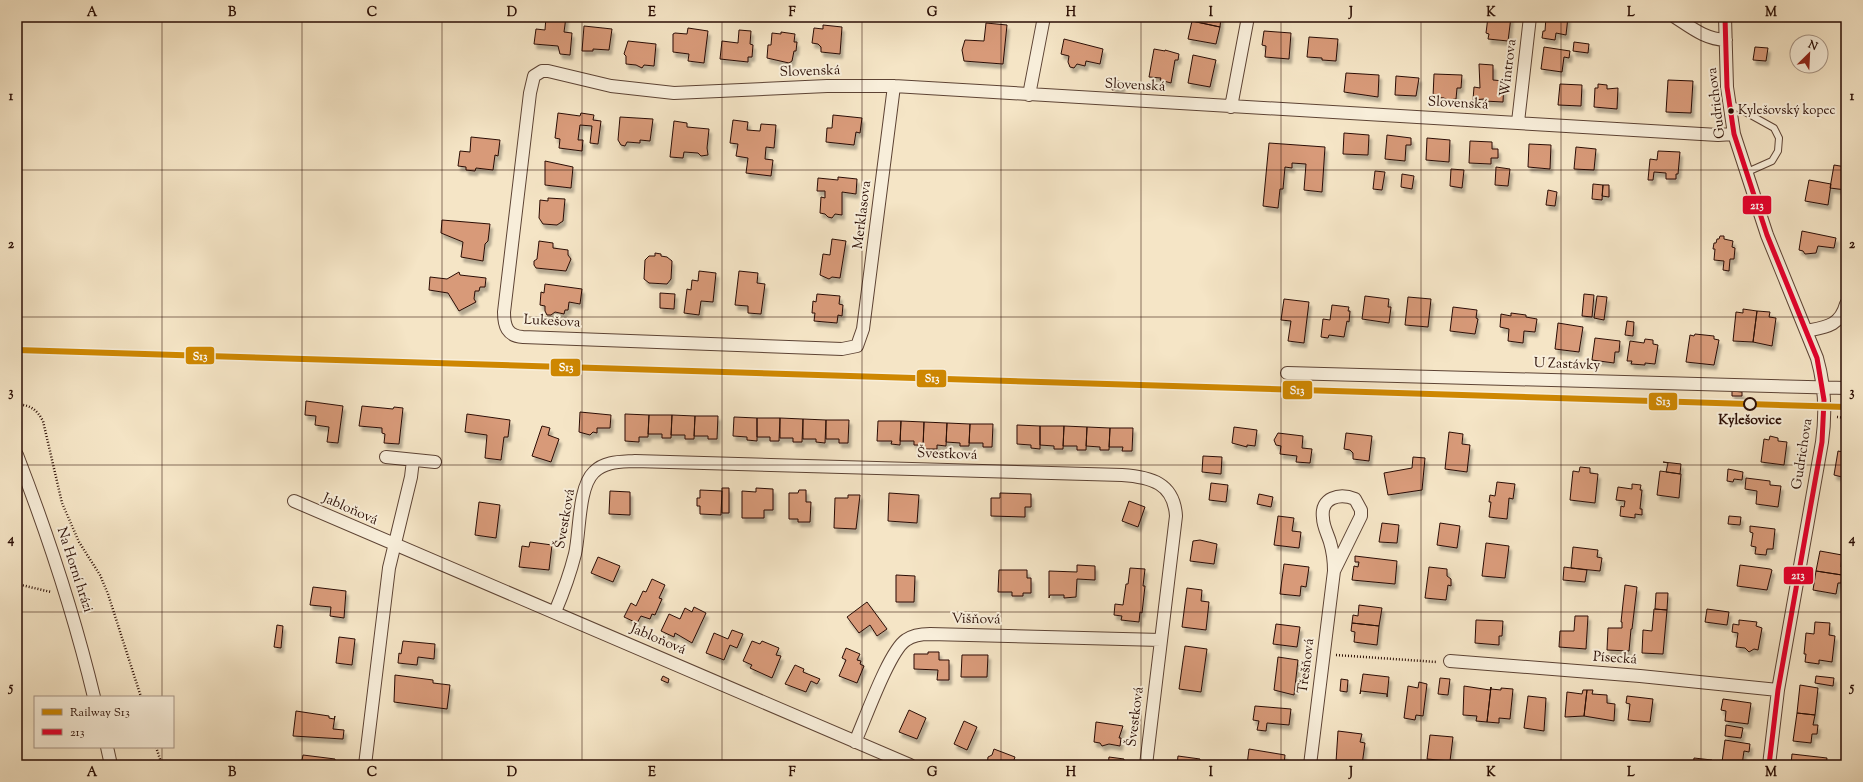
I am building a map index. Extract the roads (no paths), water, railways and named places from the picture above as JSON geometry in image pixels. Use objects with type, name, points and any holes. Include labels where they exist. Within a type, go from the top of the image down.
[{"type":"street","points":[[1029,95],[1044,17]]},
{"type":"street","points":[[1231,107],[1248,17]]},
{"type":"street","name":"Wintrova","points":[[1518,122],[1530,17]]},
{"type":"street","points":[[1675,17],[1704,36],[1726,40]]},
{"type":"street","name":"Gudrichova","points":[[1725,17],[1729,103],[1734,134],[1767,235],[1817,358],[1823,388],[1825,423],[1778,690],[1769,765]]},
{"type":"street","name":"Slovenská","points":[[537,72],[548,71],[611,86],[674,93],[827,86],[894,86],[1231,107],[1734,134]]},
{"type":"street","name":"Lukešova","points":[[537,72],[534,76],[530,93],[504,312],[504,321],[507,331],[514,335],[523,337],[842,349],[857,346]]},
{"type":"street","name":"Merklasova","points":[[857,346],[864,328],[894,86]]},
{"type":"street","points":[[1806,331],[1829,326],[1837,321],[1843,313],[1846,304]]},
{"type":"street","name":"U Zastávky","points":[[1287,373],[1846,388]]},
{"type":"street","name":"Na Horní hrázi","points":[[17,455],[36,504],[67,594],[94,696]]},
{"type":"street","points":[[386,457],[436,462]]},
{"type":"street","points":[[365,765],[389,568],[411,477],[413,460]]},
{"type":"street","name":"Švestková","points":[[555,612],[566,585],[575,555],[586,488],[594,472],[610,463],[635,461],[1122,475],[1143,477],[1160,484],[1172,498],[1176,508],[1146,765]]},
{"type":"street","name":"Třešňová","points":[[1310,765],[1334,570],[1330,543],[1322,518],[1325,505],[1329,500],[1341,495],[1355,499],[1361,510],[1361,516],[1334,570]]},
{"type":"street","name":"Jabloňová","points":[[294,501],[394,546],[555,612],[910,765]]},
{"type":"street","name":"Višňová","points":[[856,742],[892,658],[902,642],[914,636],[938,634],[1161,640]]},
{"type":"street","name":"Písecká","points":[[1450,661],[1640,676],[1778,690]]},
{"type":"street","points":[[107,748],[111,765]]},
{"type":"lane","points":[[1729,103],[1774,128],[1779,138],[1778,151],[1772,161],[1746,173]]},
{"type":"rail line","name":"S13","points":[[17,350],[1846,407]]},
{"type":"place","name":"Kylešovský kopec","points":[[1731,111]]},
{"type":"place","name":"Kylešovice","points":[[1750,404]]}]
